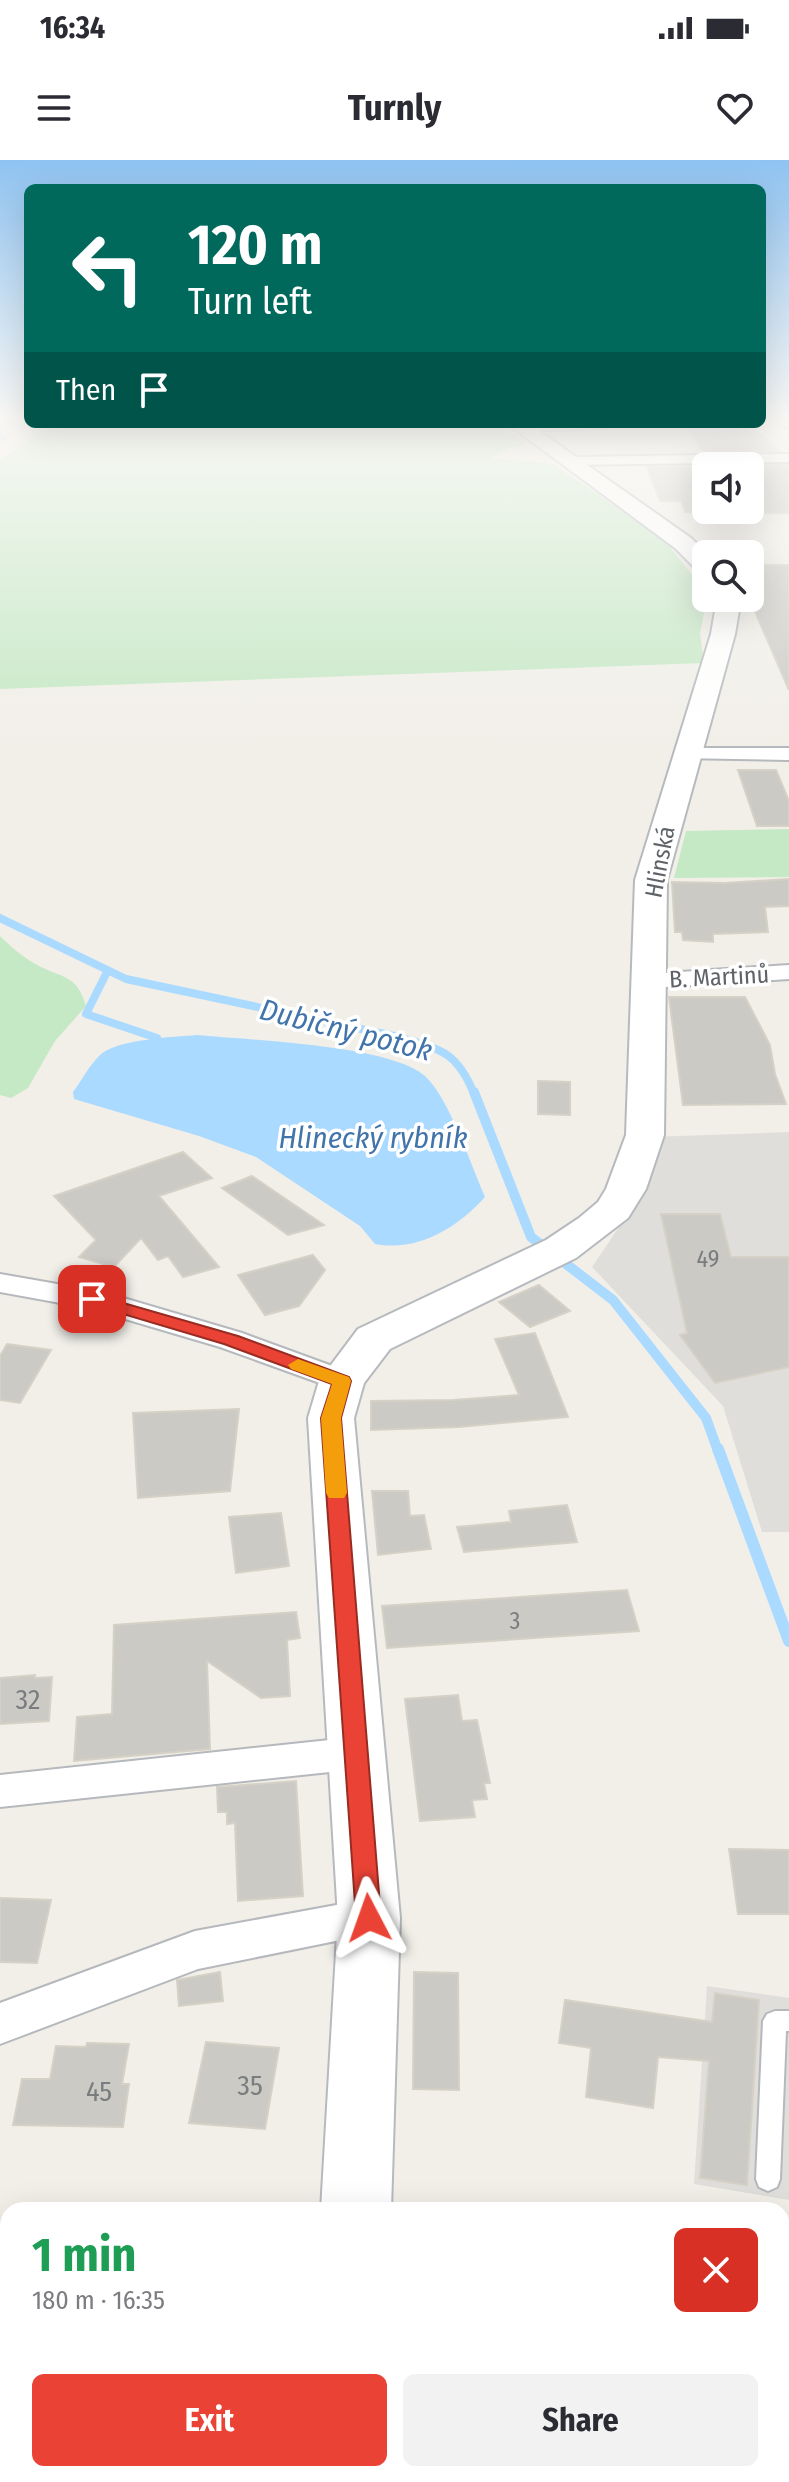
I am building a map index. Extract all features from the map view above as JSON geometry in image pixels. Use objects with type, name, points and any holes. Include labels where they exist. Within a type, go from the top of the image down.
[{"type":"street","points":[[663,528],[692,552]]},
{"type":"street","name":"Hlinská","points":[[342,1381],[374,1339],[551,1254],[594,1227],[614,1209],[626,1189],[645,1135],[651,880],[727,612]]},
{"type":"street","points":[[686,754],[789,754]]},
{"type":"street","name":"B. Martinů","points":[[650,981],[789,972]]},
{"type":"street","points":[[0,1283],[92,1299],[231,1340],[342,1381],[331,1418],[369,1918],[356,2202]]},
{"type":"street","points":[[0,1791],[358,1753]]},
{"type":"street","points":[[0,2024],[195,1950],[369,1918]]},
{"type":"lane","points":[[768,2179],[775,2021],[789,2021]]},
{"type":"shaded area","points":[[789,1132],[789,1532],[762,1532],[723,1406],[592,1267],[642,1193],[652,1137]]},
{"type":"shaded area","points":[[707,1986],[789,1998],[789,2200],[694,2184]]},
{"type":"green space","points":[[0,528],[648,528],[665,540],[692,575],[692,612],[704,612],[700,634],[704,663],[0,689]]},
{"type":"green space","points":[[789,829],[789,877],[674,878],[686,831]]},
{"type":"green space","points":[[0,936],[30,960],[74,984],[86,1006],[55,1041],[28,1088],[11,1098],[0,1095]]},
{"type":"water","name":"Hlinecký rybník","points":[[197,1035],[351,1051],[382,1057],[425,1076],[443,1100],[485,1197],[462,1219],[436,1235],[406,1244],[375,1244],[360,1226],[256,1157],[199,1136],[74,1099],[73,1092],[99,1056],[107,1050],[145,1040]]},
{"type":"building","points":[[764,565],[789,565],[789,690],[755,612],[764,612]]},
{"type":"building","points":[[738,770],[776,770],[789,801],[789,826],[757,826]]},
{"type":"building","points":[[789,879],[789,906],[765,907],[768,932],[713,934],[713,942],[683,940],[682,932],[675,932],[672,882]]},
{"type":"building","points":[[669,997],[745,997],[770,1045],[775,1074],[786,1104],[683,1105]]},
{"type":"building","points":[[538,1081],[570,1082],[570,1115],[538,1114]]},
{"type":"building","points":[[183,1152],[212,1178],[159,1196],[219,1267],[183,1277],[168,1256],[158,1260],[141,1238],[114,1267],[79,1257],[96,1240],[54,1196]]},
{"type":"building","points":[[252,1176],[324,1225],[288,1235],[222,1188]]},
{"type":"building","points":[[661,1214],[720,1214],[731,1257],[789,1257],[789,1367],[715,1383],[680,1335],[687,1333]]},
{"type":"building","points":[[313,1255],[325,1270],[299,1306],[265,1315],[238,1275]]},
{"type":"building","points":[[539,1285],[570,1311],[530,1327],[499,1302]]},
{"type":"building","points":[[535,1333],[568,1417],[459,1427],[371,1430],[371,1401],[519,1395],[495,1339]]},
{"type":"building","points":[[7,1344],[51,1350],[20,1403],[0,1400],[0,1356]]},
{"type":"building","points":[[239,1409],[230,1491],[138,1498],[133,1413]]},
{"type":"building","points":[[372,1491],[408,1491],[410,1516],[424,1515],[431,1549],[378,1555]]},
{"type":"building","points":[[567,1505],[577,1542],[464,1552],[457,1527],[511,1522],[509,1511]]},
{"type":"building","points":[[281,1513],[289,1566],[236,1573],[229,1517]]},
{"type":"building","points":[[627,1590],[639,1631],[387,1648],[382,1606]]},
{"type":"building","points":[[296,1612],[300,1638],[287,1640],[290,1696],[261,1698],[207,1661],[210,1749],[74,1761],[77,1717],[112,1714],[114,1625]]},
{"type":"building","points":[[35,1675],[35,1678],[52,1677],[49,1721],[0,1724],[0,1678]]},
{"type":"building","points":[[458,1695],[462,1721],[477,1720],[490,1783],[484,1783],[487,1799],[472,1800],[475,1817],[420,1821],[405,1699]]},
{"type":"building","points":[[296,1781],[303,1896],[238,1901],[235,1823],[227,1824],[227,1812],[218,1812],[217,1787]]},
{"type":"building","points":[[729,1849],[789,1850],[789,1914],[738,1914]]},
{"type":"building","points":[[0,1898],[51,1900],[37,1963],[0,1962]]},
{"type":"building","points":[[220,1972],[223,2001],[179,2006],[177,1980]]},
{"type":"building","points":[[414,1972],[458,1973],[459,2090],[413,2089]]},
{"type":"building","points":[[715,1993],[759,2000],[747,2185],[700,2178],[709,2061],[658,2057],[653,2108],[586,2097],[591,2048],[559,2043],[565,2000],[712,2022]]},
{"type":"building","points":[[206,2042],[279,2048],[265,2129],[189,2123]]},
{"type":"building","points":[[87,2043],[129,2044],[122,2084],[129,2084],[123,2127],[13,2125],[22,2079],[50,2079],[56,2046],[86,2047]]},
{"type":"waterway","name":"Dubičný potok","points":[[0,918],[126,979],[394,1036],[434,1048],[460,1068],[474,1094]]},
{"type":"waterway","points":[[107,972],[86,1014],[157,1038]]},
{"type":"waterway","name":"Dubičný potok","points":[[474,1092],[531,1237],[613,1300],[706,1418],[718,1451]]},
{"type":"waterway","name":"Dubičný potok","points":[[718,1449],[789,1641]]},
{"type":"slow traffic","points":[[298,1365],[342,1381],[331,1418],[337,1493]]},
{"type":"route","points":[[92,1299],[231,1340],[342,1381],[331,1418],[369,1918]]}]
